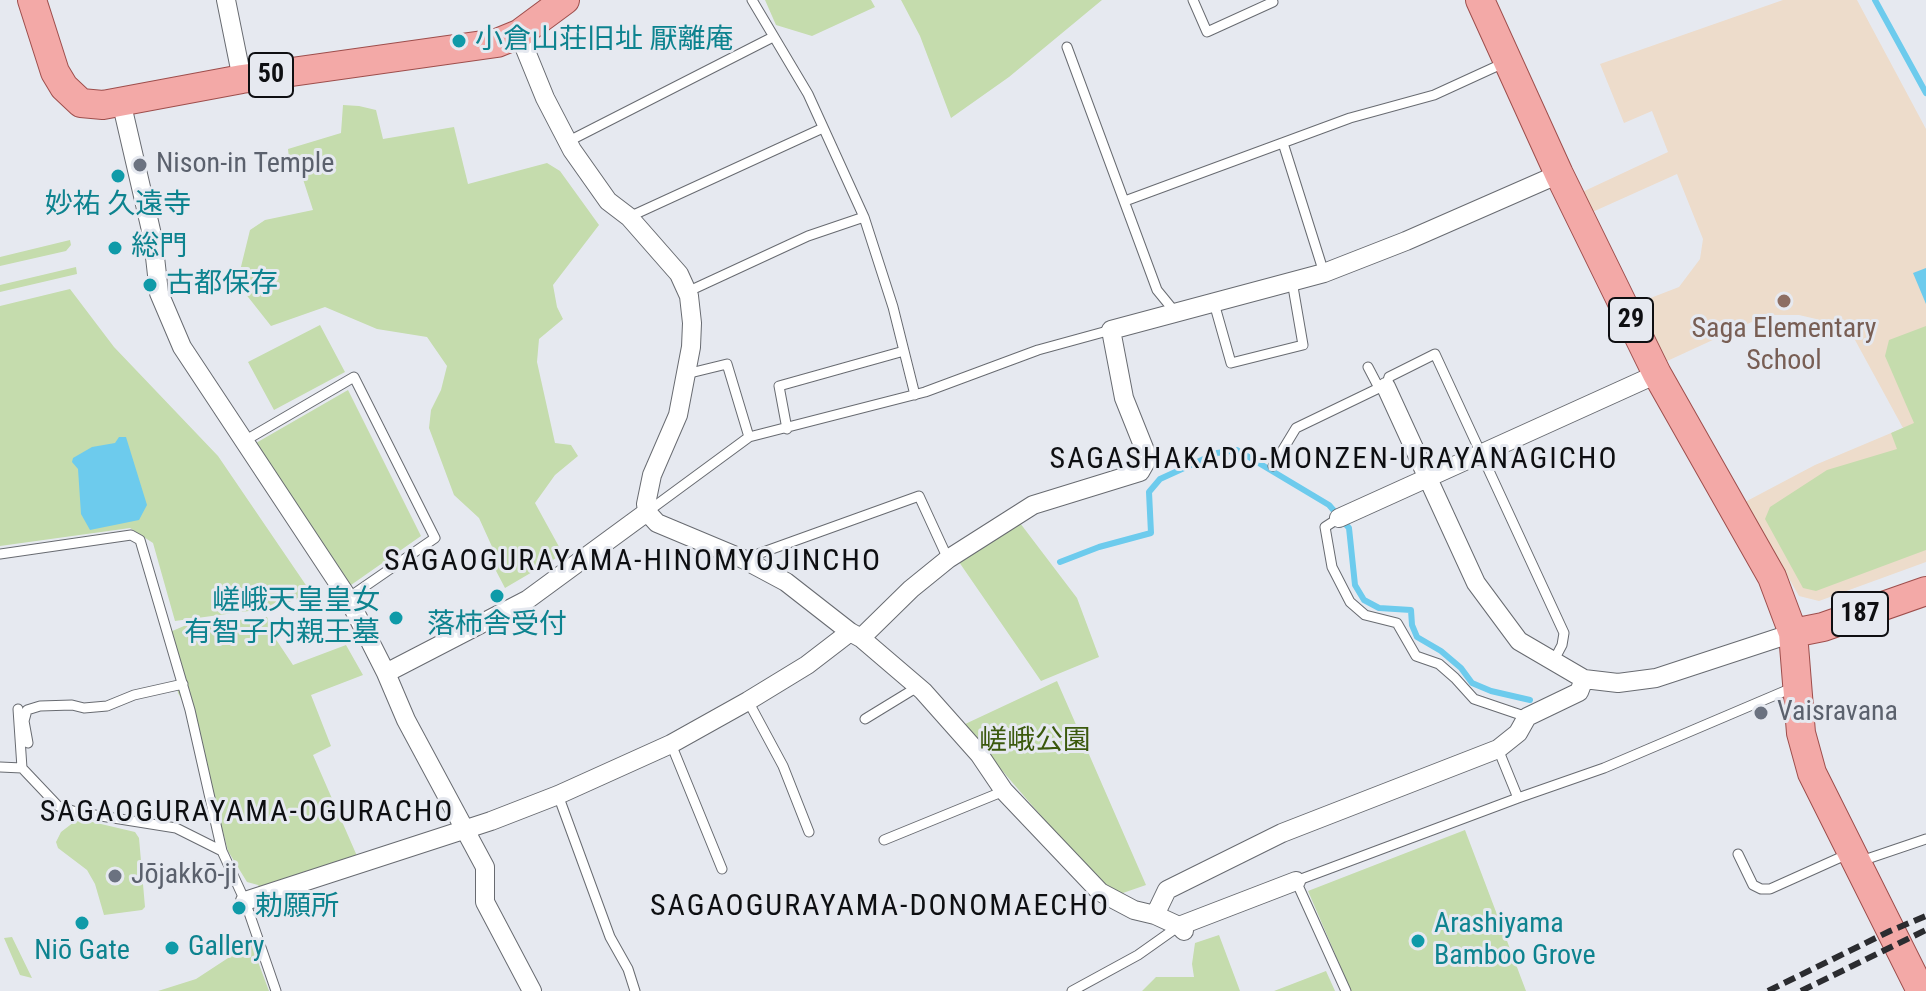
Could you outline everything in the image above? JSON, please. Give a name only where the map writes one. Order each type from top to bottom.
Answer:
[{"type":"main road","name":"50","points":[[32,0],[55,72],[68,93],[81,103],[92,105],[242,79],[497,43],[519,34],[565,0]]},
{"type":"main road","name":"29","points":[[1487,2],[1559,174],[1657,374],[1772,577],[1793,633],[1801,733],[1812,773],[1921,991]]},
{"type":"main road","name":"187","points":[[1793,633],[1823,627],[1926,591]]},
{"type":"street","points":[[226,0],[242,79]]},
{"type":"street","points":[[519,34],[567,142],[608,201],[629,217],[679,274],[687,292],[692,323],[686,374],[678,415],[652,475],[646,504],[647,512],[657,523],[743,559],[786,582],[919,686],[979,754],[1004,791],[1100,892],[1134,910],[1155,915],[1182,929],[1296,881]]},
{"type":"street","points":[[121,101],[153,239],[159,293],[182,347],[348,598],[406,720],[485,867],[485,902],[532,991]]},
{"type":"street","points":[[245,901],[491,821],[558,795],[671,744],[856,635],[948,559],[1033,505],[1140,472],[1148,458],[1124,398],[1111,330],[1324,273],[1559,174]]},
{"type":"street","points":[[1339,518],[1657,374]]},
{"type":"street","points":[[1383,387],[1429,477],[1476,583],[1519,641],[1553,662],[1584,679],[1618,683],[1656,678],[1793,633]]},
{"type":"street","points":[[386,673],[527,600],[647,512]]},
{"type":"street","points":[[1155,915],[1167,890],[1282,833],[1498,749],[1518,733],[1527,717],[1579,692],[1584,679]]},
{"type":"lane","points":[[752,0],[808,94],[864,217],[915,395]]},
{"type":"lane","points":[[1193,0],[1207,32],[1272,0]]},
{"type":"lane","points":[[567,142],[773,37]]},
{"type":"lane","points":[[1067,47],[1157,290],[1175,312]]},
{"type":"lane","points":[[1125,201],[1350,118],[1434,95],[1510,61]]},
{"type":"lane","points":[[629,217],[823,128]]},
{"type":"lane","points":[[1283,143],[1324,273]]},
{"type":"lane","points":[[687,292],[808,236],[864,217]]},
{"type":"lane","points":[[1214,303],[1231,363],[1303,345],[1292,281]]},
{"type":"lane","points":[[647,512],[749,437],[915,395],[1038,350],[1111,330]]},
{"type":"lane","points":[[787,429],[779,386],[904,351]]},
{"type":"lane","points":[[1273,466],[1296,428],[1383,387],[1389,377],[1435,354],[1564,633],[1553,662]]},
{"type":"lane","points":[[686,374],[727,364],[749,437]]},
{"type":"lane","points":[[1368,367],[1383,387]]},
{"type":"lane","points":[[246,440],[354,377],[435,538],[348,598]]},
{"type":"lane","points":[[743,559],[919,496],[948,559]]},
{"type":"lane","points":[[1339,518],[1325,527],[1332,567],[1350,602],[1365,615],[1397,623],[1416,656],[1439,664],[1474,699],[1527,717]]},
{"type":"lane","points":[[0,554],[131,535],[140,540],[183,684],[222,851],[245,901],[276,991]]},
{"type":"lane","points":[[28,743],[24,721],[27,710],[40,706],[107,706],[134,695],[183,684]]},
{"type":"lane","points":[[865,719],[919,686]]},
{"type":"lane","points":[[1346,991],[1296,881],[1604,768],[1797,686]]},
{"type":"lane","points":[[748,701],[783,766],[809,832]]},
{"type":"lane","points":[[18,709],[22,768],[58,806],[76,812],[176,828],[222,851]]},
{"type":"lane","points":[[671,744],[722,869]]},
{"type":"lane","points":[[1498,749],[1518,798]]},
{"type":"lane","points":[[0,767],[22,768]]},
{"type":"lane","points":[[884,840],[1004,791]]},
{"type":"lane","points":[[558,795],[610,937],[628,969],[635,991]]},
{"type":"lane","points":[[1738,854],[1753,885],[1770,889],[1853,858],[1926,839]]},
{"type":"lane","points":[[1072,991],[1182,929]]},
{"type":"shaded area","name":"Saga Elementary School","points":[[1783,0],[1857,0],[1926,129],[1926,562],[1819,601],[1799,596],[1745,502],[1815,465],[1903,428],[1855,340],[1829,322],[1799,315],[1767,315],[1665,362],[1635,304],[1679,287],[1700,259],[1703,239],[1677,174],[1588,214],[1578,194],[1668,152],[1652,111],[1624,123],[1600,64]]},
{"type":"green space","points":[[765,0],[871,0],[875,7],[812,36],[776,25]]},
{"type":"green space","points":[[901,0],[1102,0],[1009,77],[951,118],[920,36]]},
{"type":"green space","points":[[343,105],[376,110],[383,139],[454,127],[468,184],[547,163],[560,171],[599,225],[553,285],[563,319],[539,339],[537,362],[555,443],[571,445],[578,456],[555,475],[535,503],[563,554],[505,588],[494,567],[499,562],[479,518],[454,495],[429,428],[431,410],[441,390],[447,366],[427,337],[377,329],[325,307],[271,326],[237,283],[250,230],[265,220],[313,210],[301,173],[290,167],[288,149],[341,133]]},
{"type":"green space","points":[[70,240],[71,245],[66,251],[0,266],[0,257]]},
{"type":"green space","points":[[76,267],[77,274],[0,292],[0,285]]},
{"type":"green space","points":[[70,289],[114,347],[218,456],[312,594],[271,608],[175,621],[153,543],[130,528],[0,546],[0,306]]},
{"type":"green space","points":[[320,325],[345,372],[274,410],[248,362]]},
{"type":"green space","points":[[1926,326],[1926,550],[1816,591],[1803,588],[1765,519],[1770,507],[1827,470],[1897,449],[1891,433],[1914,423],[1885,356],[1889,340]]},
{"type":"green space","points":[[348,390],[421,536],[351,585],[256,443]]},
{"type":"green space","points":[[1020,523],[1077,598],[1099,657],[1041,681],[959,562]]},
{"type":"green space","points":[[267,617],[275,638],[293,665],[346,645],[363,675],[311,695],[331,746],[313,755],[357,856],[262,891],[258,885],[247,882],[228,851],[194,721],[178,693],[170,632],[184,626]]},
{"type":"green space","name":"嵯峨公園","points":[[1057,681],[1146,885],[1120,894],[1103,888],[963,725]]},
{"type":"green space","points":[[84,820],[135,832],[139,838],[145,907],[142,910],[104,915],[95,884],[87,870],[58,848],[56,842],[61,832],[74,822]]},
{"type":"green space","name":"Arashiyama Bamboo Grove","points":[[1465,830],[1526,991],[1351,991],[1308,891]]},
{"type":"green space","points":[[1219,935],[1240,991],[1142,991],[1156,977],[1194,977],[1195,943]]},
{"type":"green space","points":[[12,937],[32,978],[20,975],[4,938]]},
{"type":"green space","points":[[251,943],[269,991],[158,991],[196,979]]},
{"type":"green space","points":[[1326,971],[1335,991],[1274,991]]},
{"type":"water","points":[[1926,268],[1926,304],[1913,273]]},
{"type":"water","points":[[119,437],[126,437],[147,505],[139,520],[90,530],[81,514],[78,469],[72,462],[73,458],[92,447],[115,443]]},
{"type":"waterway","points":[[1875,0],[1926,93]]},
{"type":"waterway","points":[[1060,562],[1099,547],[1151,533],[1149,492],[1160,479],[1217,453],[1237,450],[1329,505],[1349,528],[1355,585],[1364,600],[1379,608],[1411,610],[1417,637],[1441,651],[1461,668],[1472,683],[1530,700]]},
{"type":"railway","points":[[1768,991],[1926,916]]},
{"type":"railway","points":[[1801,991],[1926,930]]},
{"type":"place","name":"小倉山荘旧址 厭離庵","points":[[459,41]]},
{"type":"place","name":"Nison-in Temple","points":[[140,165]]},
{"type":"place","name":"妙祐 久遠寺","points":[[118,176]]},
{"type":"place","name":"総門","points":[[115,248]]},
{"type":"place","name":"古都保存","points":[[150,285]]},
{"type":"place","name":"Saga Elementary School","points":[[1784,301]]},
{"type":"place","name":"落柿舎受付","points":[[497,596]]},
{"type":"place","name":"嵯峨天皇皇女 有智子内親王墓","points":[[396,618]]},
{"type":"place","name":"Vaisravana","points":[[1761,713]]},
{"type":"place","name":"Jōjakkō-ji","points":[[115,876]]},
{"type":"place","name":"勅願所","points":[[239,908]]},
{"type":"place","name":"Niō Gate","points":[[82,923]]},
{"type":"place","name":"Arashiyama Bamboo Grove","points":[[1418,941]]},
{"type":"place","name":"Gallery","points":[[172,948]]},
{"type":"district","name":"SAGASHAKADO-MONZEN-URAYANAGICHO","points":[[1334,460]]},
{"type":"district","name":"SAGAOGURAYAMA-HINOMYOJINCHO","points":[[633,562]]},
{"type":"district","name":"SAGAOGURAYAMA-OGURACHO","points":[[247,813]]},
{"type":"district","name":"SAGAOGURAYAMA-DONOMAECHO","points":[[880,907]]}]
